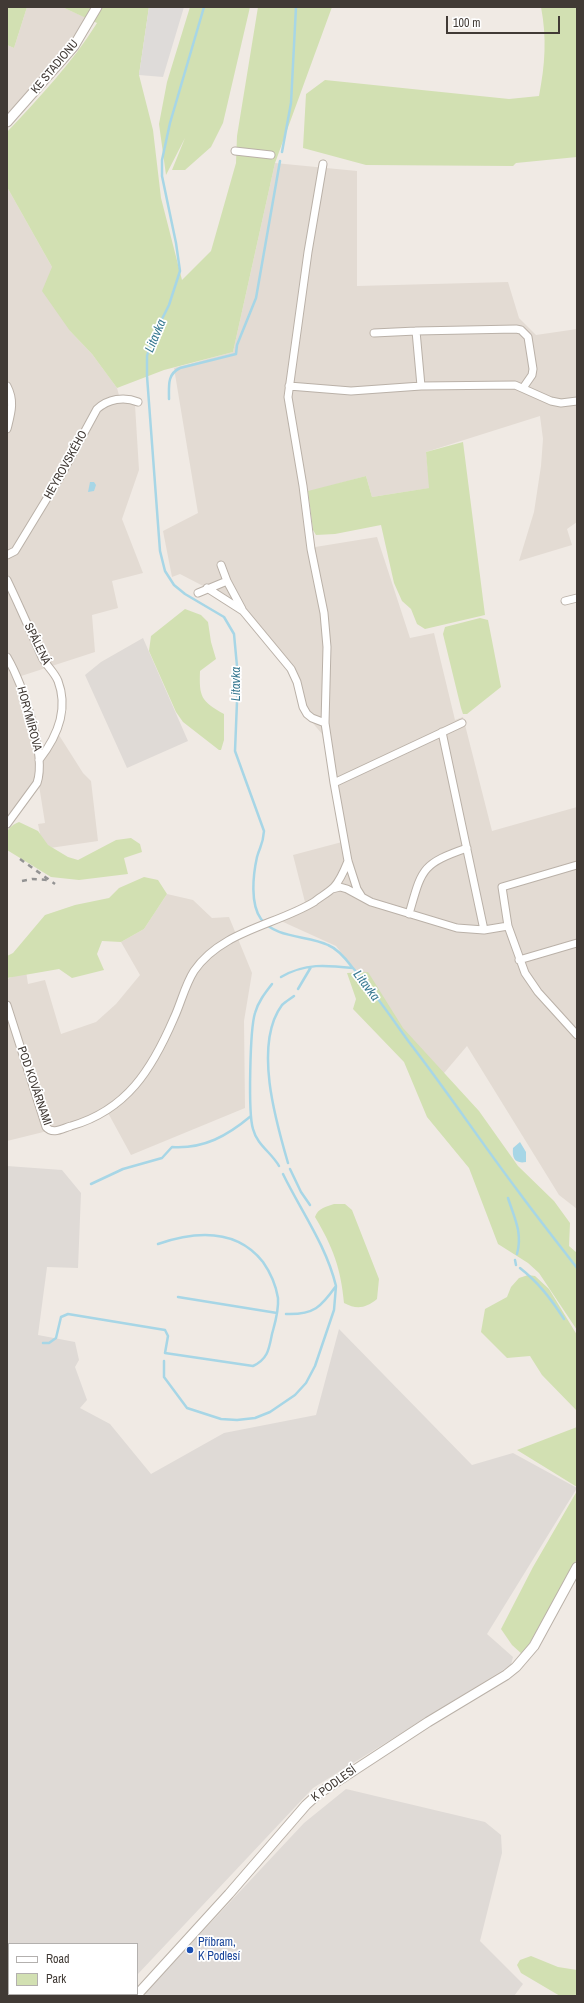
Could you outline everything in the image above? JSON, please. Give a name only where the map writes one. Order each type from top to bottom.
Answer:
[{"type":"street","name":"KE STADIONU","points":[[7,122],[74,46],[97,7]]},
{"type":"street","points":[[236,151],[271,155]]},
{"type":"street","points":[[323,164],[308,252],[289,386],[290,408],[303,486],[311,548],[324,613],[327,647],[325,723],[348,861],[357,889],[362,897]]},
{"type":"street","points":[[374,333],[521,330],[528,337],[533,369],[532,375],[523,388]]},
{"type":"street","points":[[416,331],[421,386]]},
{"type":"street","points":[[289,386],[351,391],[421,386],[515,385],[540,398],[551,401],[561,403],[577,401]]},
{"type":"street","points":[[7,386],[12,400],[12,410],[7,429]]},
{"type":"street","name":"HEYROVSKÉHO","points":[[7,555],[15,551],[60,477],[97,409],[102,404],[114,399],[138,402]]},
{"type":"street","points":[[221,565],[227,581],[243,611],[295,676],[303,707],[307,714],[312,718],[325,723]]},
{"type":"street","name":"SPÁLENÁ","points":[[7,580],[44,661],[58,681],[62,709],[58,729],[50,746],[39,760]]},
{"type":"street","points":[[198,593],[227,581]]},
{"type":"street","points":[[207,588],[243,611]]},
{"type":"street","points":[[565,601],[577,598]]},
{"type":"street","name":"HORYMÍROVA","points":[[7,657],[22,689],[39,760],[37,783],[7,824]]},
{"type":"street","points":[[334,783],[462,723]]},
{"type":"street","points":[[442,732],[484,930]]},
{"type":"street","points":[[409,914],[421,876],[427,868],[436,860],[466,848]]},
{"type":"street","points":[[332,889],[342,876],[348,861]]},
{"type":"street","points":[[577,865],[502,887],[508,926],[519,960],[525,973],[538,992],[577,1035]]},
{"type":"street","points":[[332,889],[340,887],[347,889],[362,897],[409,914],[457,928],[484,930],[508,926]]},
{"type":"street","name":"POD KOVÁRNAMI","points":[[7,1005],[44,1124],[48,1130],[54,1131],[87,1121],[107,1111],[131,1091],[140,1080],[163,1042],[194,972],[202,961],[227,942],[310,904],[332,889]]},
{"type":"street","points":[[519,960],[577,943]]},
{"type":"street","name":"K PODLESÍ","points":[[138,1994],[229,1894],[306,1805],[341,1778],[428,1722],[506,1675],[524,1659],[534,1646],[577,1567]]},
{"type":"shaded area","points":[[27,7],[62,7],[87,18],[65,49],[7,114],[7,45],[14,48]]},
{"type":"shaded area","points":[[149,7],[184,7],[163,77],[139,75]]},
{"type":"shaded area","points":[[275,163],[357,171],[357,286],[508,282],[519,318],[536,335],[577,329],[577,522],[567,529],[572,545],[519,561],[534,512],[541,466],[543,439],[540,416],[426,452],[430,488],[372,497],[366,476],[308,492],[309,548],[377,537],[410,638],[434,633],[455,720],[463,717],[492,831],[577,807],[577,1209],[559,1195],[467,1046],[439,1079],[336,946],[281,921],[307,910],[293,855],[342,842],[322,734],[301,709],[298,683],[243,611],[207,588],[180,574],[172,577],[163,531],[198,513],[174,368],[233,352]]},
{"type":"shaded area","points":[[7,187],[52,267],[70,331],[92,354],[117,388],[120,399],[135,405],[139,470],[122,519],[143,573],[112,581],[118,608],[92,615],[95,652],[15,678],[30,724],[37,762],[57,732],[83,773],[91,781],[98,841],[43,849],[38,824],[45,823],[38,779],[7,823]]},
{"type":"shaded area","points":[[143,638],[188,741],[127,768],[85,675],[101,662]]},
{"type":"shaded area","points":[[167,894],[193,900],[212,918],[229,917],[252,973],[244,1021],[245,1108],[131,1155],[107,1111],[88,1121],[7,1141],[7,979],[26,971],[28,984],[45,980],[61,1034],[96,1022],[116,1004],[140,975],[121,942],[144,929]]},
{"type":"shaded area","points":[[7,1166],[62,1170],[81,1193],[78,1268],[47,1267],[38,1335],[75,1342],[79,1360],[75,1367],[87,1400],[80,1408],[110,1424],[151,1474],[224,1433],[316,1415],[339,1329],[472,1465],[513,1453],[577,1488],[487,1634],[513,1657],[511,1665],[313,1788],[138,1974],[138,1943],[8,1943],[8,1995],[118,1996],[7,1996]]},
{"type":"shaded area","points":[[346,1789],[485,1822],[501,1835],[502,1853],[480,1941],[523,1984],[514,1996],[142,1996],[304,1823]]},
{"type":"green space","points":[[7,7],[27,7],[14,48],[7,45]]},
{"type":"green space","points":[[62,7],[149,7],[139,75],[153,130],[161,198],[182,280],[211,251],[236,163],[237,136],[258,7],[332,7],[275,163],[233,352],[164,370],[117,388],[92,354],[70,331],[42,291],[52,267],[7,187],[7,132],[66,66],[97,23]]},
{"type":"green space","points":[[190,7],[250,7],[223,123],[211,147],[185,170],[172,170],[185,138],[166,175],[159,124],[167,82]]},
{"type":"green space","points":[[541,7],[577,7],[577,157],[516,163],[513,166],[366,165],[303,148],[306,94],[325,80],[509,99],[539,96],[543,73],[545,41]]},
{"type":"green space","points":[[463,442],[485,615],[425,629],[417,624],[411,609],[402,601],[394,583],[381,525],[335,534],[316,535],[313,530],[308,491],[366,476],[372,497],[429,488],[426,452]]},
{"type":"green space","points":[[185,609],[201,615],[208,622],[211,642],[216,659],[200,671],[200,687],[201,693],[206,702],[224,714],[224,740],[221,750],[183,722],[176,712],[149,651],[151,636]]},
{"type":"green space","points":[[480,618],[488,620],[501,687],[467,714],[463,714],[443,634],[445,627]]},
{"type":"green space","points":[[19,822],[38,831],[48,845],[68,857],[78,860],[116,840],[131,838],[140,844],[142,852],[124,858],[128,874],[79,880],[51,877],[7,850],[8,830],[10,827]]},
{"type":"green space","points":[[144,877],[158,880],[167,894],[144,929],[121,942],[102,941],[97,954],[104,970],[72,978],[59,969],[7,978],[7,956],[13,953],[45,915],[75,905],[109,898],[119,888]]},
{"type":"green space","points":[[368,972],[403,1028],[479,1111],[518,1166],[554,1201],[570,1223],[569,1246],[577,1253],[577,1330],[539,1273],[528,1263],[498,1244],[469,1168],[427,1117],[404,1062],[353,1009],[356,999],[347,973]]},
{"type":"green space","points":[[334,1204],[345,1204],[352,1210],[379,1279],[377,1299],[365,1306],[353,1307],[344,1303],[341,1279],[335,1258],[327,1238],[315,1217],[320,1210]]},
{"type":"green space","points":[[528,1275],[535,1276],[549,1289],[577,1335],[577,1411],[542,1375],[530,1356],[507,1358],[481,1332],[485,1309],[507,1297],[511,1287],[519,1278]]},
{"type":"green space","points":[[577,1427],[577,1487],[517,1450]]},
{"type":"green space","points":[[577,1491],[577,1559],[523,1655],[512,1645],[501,1629],[533,1567]]},
{"type":"green space","points":[[531,1956],[558,1967],[577,1970],[577,1996],[560,1996],[521,1973],[517,1965],[520,1960]]},
{"type":"water","points":[[90,482],[94,482],[96,485],[94,491],[88,492]]},
{"type":"water","points":[[520,1142],[526,1152],[526,1162],[519,1162],[515,1160],[513,1155],[513,1148]]},
{"type":"waterway","name":"Litavka","points":[[204,7],[170,123],[162,160],[162,176],[176,243],[180,271],[169,305],[152,339],[147,356],[147,376],[160,551],[165,571],[174,585],[185,594],[224,617],[234,634],[238,677],[235,751],[264,831],[254,872],[253,889],[255,906],[261,919],[275,930],[328,945],[335,949],[344,958],[375,994],[504,1173],[577,1268]]},
{"type":"waterway","points":[[282,152],[291,103],[296,7]]},
{"type":"waterway","points":[[169,399],[171,377],[180,368],[236,354],[237,345],[256,298],[280,161]]},
{"type":"waterway","points":[[281,977],[290,972],[307,967],[334,966],[353,968]]},
{"type":"waterway","points":[[298,989],[311,967]]},
{"type":"waterway","points":[[272,984],[258,1005],[253,1022],[250,1106],[251,1120],[255,1135],[279,1166]]},
{"type":"waterway","points":[[288,1163],[273,1105],[268,1061],[269,1040],[273,1021],[282,1005],[294,996]]},
{"type":"waterway","points":[[91,1184],[123,1169],[162,1158],[172,1147],[194,1146],[214,1140],[233,1130],[251,1116]]},
{"type":"waterway","points":[[290,1169],[301,1192],[310,1205]]},
{"type":"waterway","points":[[283,1174],[320,1242],[332,1271],[336,1286],[326,1299],[316,1308],[304,1313],[286,1314]]},
{"type":"waterway","points":[[508,1198],[518,1232],[519,1246],[517,1254]]},
{"type":"waterway","points":[[43,1343],[49,1343],[56,1338],[61,1317],[68,1314],[165,1330],[168,1336],[165,1353],[253,1366],[262,1360],[269,1349],[278,1308],[277,1293],[268,1270],[263,1262],[241,1243],[215,1235],[187,1237],[158,1244]]},
{"type":"waterway","points":[[515,1260],[516,1265]]},
{"type":"waterway","points":[[520,1268],[533,1279],[564,1319]]},
{"type":"waterway","points":[[164,1361],[164,1377],[187,1408],[221,1419],[237,1420],[255,1418],[270,1412],[295,1395],[306,1383],[315,1366],[334,1310],[336,1286]]},
{"type":"waterway","points":[[178,1297],[277,1313]]},
{"type":"railway","points":[[20,859],[55,884]]},
{"type":"railway","points":[[22,881],[32,879],[48,880]]},
{"type":"place","name":"Příbram, K Podlesí","points":[[190,1950]]}]
